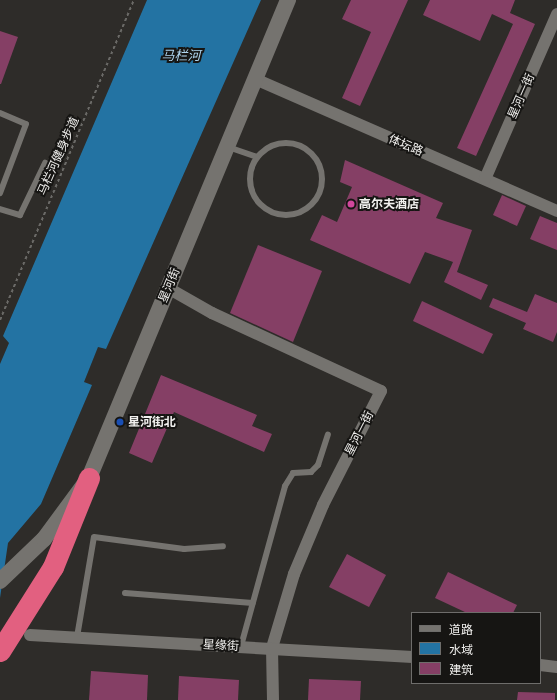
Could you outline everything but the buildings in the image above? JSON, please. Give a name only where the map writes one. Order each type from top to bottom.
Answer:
[{"type":"highway","points":[[0,651],[53,567],[89,478]]},
{"type":"main road","name":"星河街","points":[[0,581],[28,557],[89,478],[288,0]]},
{"type":"street","name":"星河一街","points":[[485,179],[557,14]]},
{"type":"street","name":"体坛路","points":[[255,79],[557,211]]},
{"type":"street","name":"星河一街","points":[[168,288],[212,313],[381,392],[323,505],[294,574],[272,648],[273,700]]},
{"type":"street","name":"星缘街","points":[[30,635],[411,657]]},
{"type":"street","points":[[541,665],[557,666]]},
{"type":"lane","points":[[0,113],[26,124],[0,193]]},
{"type":"lane","points":[[289,143],[306,149],[318,162],[322,174],[317,197],[310,206],[294,214],[276,214],[265,209],[256,201],[250,185],[251,167],[257,157],[277,144],[289,143]]},
{"type":"lane","points":[[227,147],[257,157]]},
{"type":"lane","points":[[0,209],[20,215],[45,163]]},
{"type":"lane","points":[[240,646],[285,486],[293,473],[311,472],[318,465],[328,435]]},
{"type":"lane","points":[[77,637],[94,537],[184,548],[222,546]]},
{"type":"lane","points":[[125,592],[253,603]]},
{"type":"path","name":"马栏河健身步道","points":[[0,320],[134,0]]},
{"type":"water","name":"马栏河","points":[[147,0],[261,0],[106,349],[98,347],[84,382],[92,385],[41,504],[8,543],[0,598],[0,364],[9,343],[3,336]]},
{"type":"place","name":"高尔夫酒店","points":[[351,204]]},
{"type":"place","name":"星河街北","points":[[120,422]]}]
